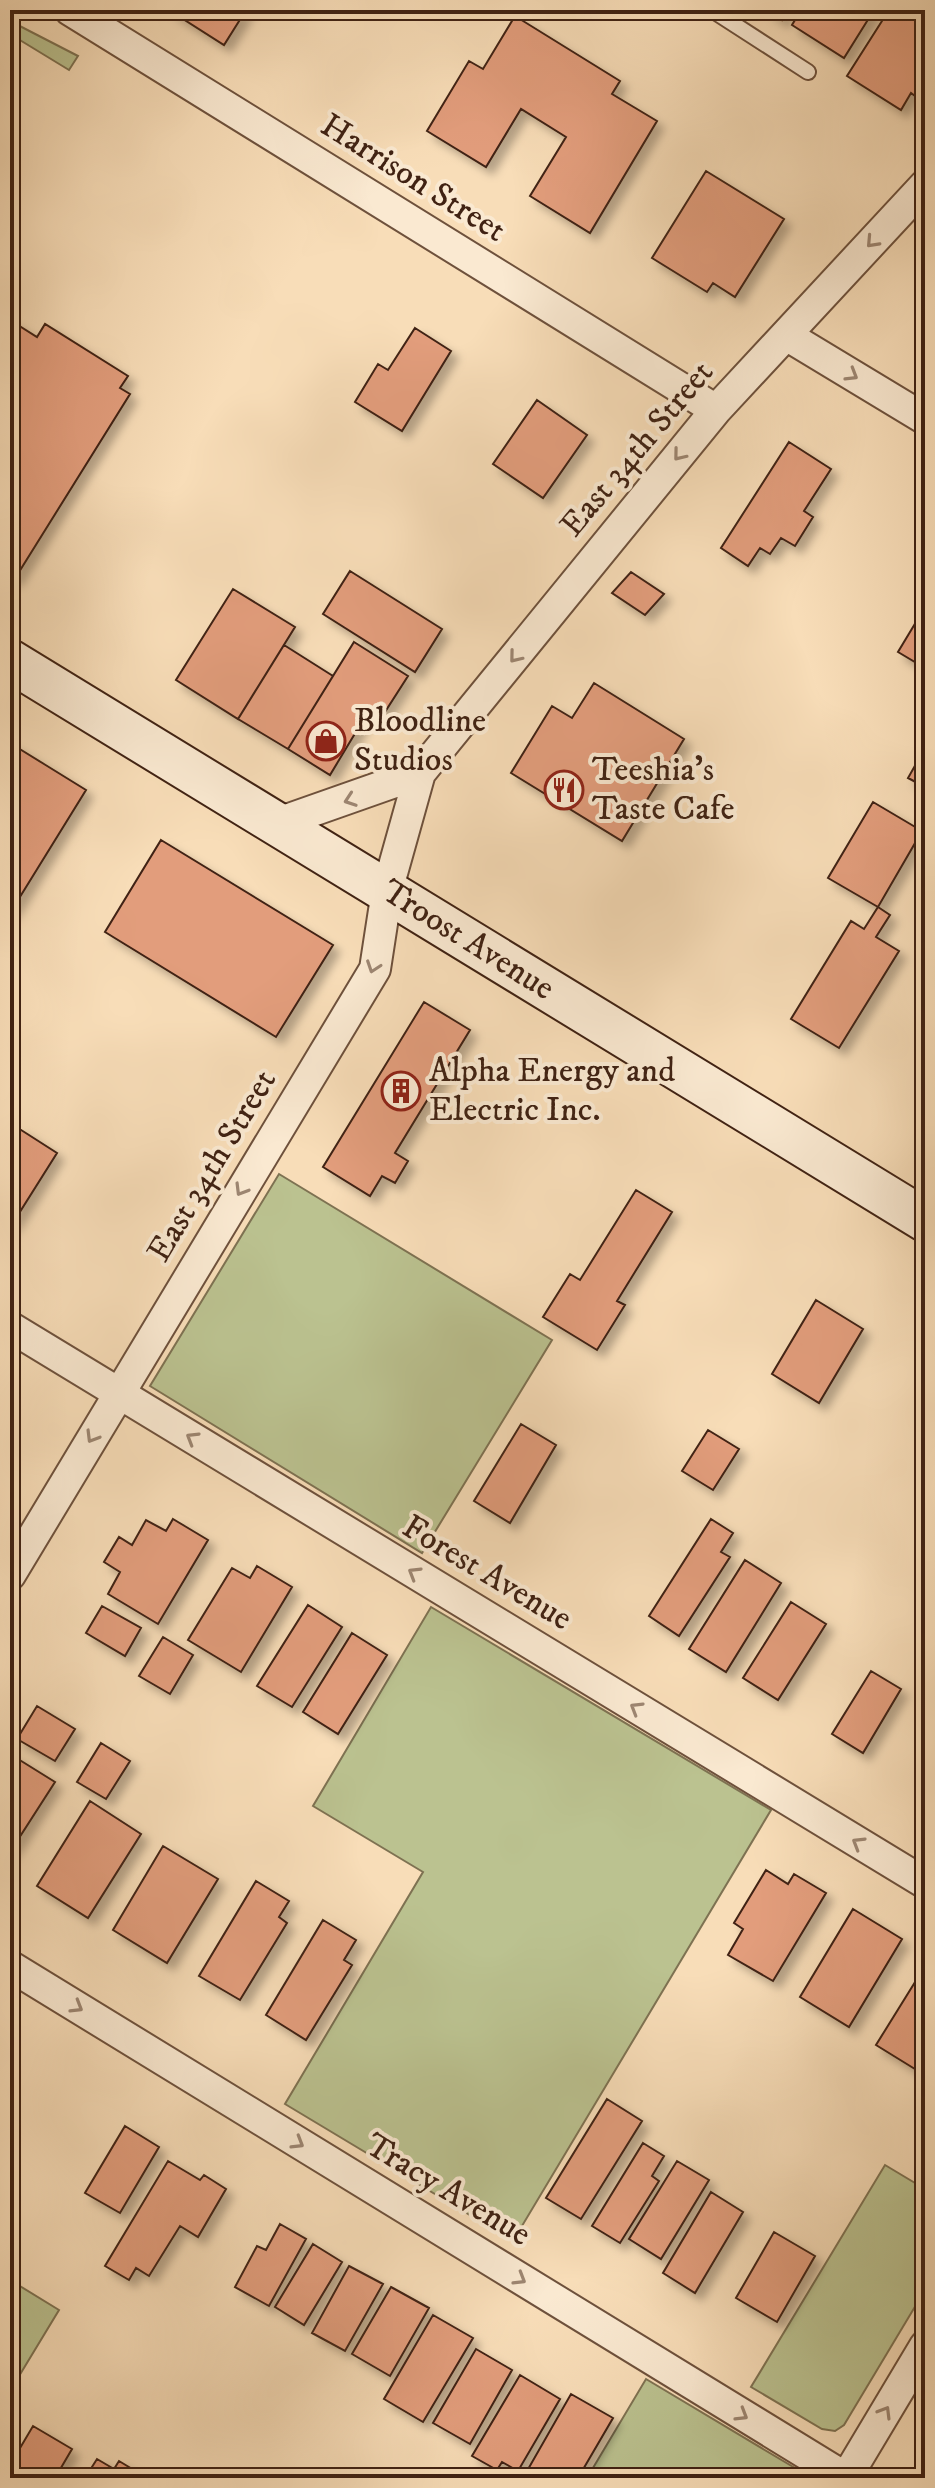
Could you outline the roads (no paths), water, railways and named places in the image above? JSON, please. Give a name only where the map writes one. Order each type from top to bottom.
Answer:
[{"type":"main road","name":"Troost Avenue","points":[[10,661],[925,1220]]},
{"type":"street","name":"Harrison Street","points":[[70,10],[716,410]]},
{"type":"street","name":"East 34th Street","points":[[10,1575],[375,969],[387,891],[420,773],[716,410],[925,185]]},
{"type":"street","points":[[786,335],[925,419]]},
{"type":"street","points":[[278,823],[420,773]]},
{"type":"street","name":"Forest Avenue","points":[[10,1327],[925,1883]]},
{"type":"street","name":"Tracy Avenue","points":[[10,1966],[846,2478]]},
{"type":"street","points":[[846,2478],[925,2346]]},
{"type":"lane","points":[[712,10],[808,72]]},
{"type":"place","name":"Bloodline Studios","points":[[326,741]]},
{"type":"place","name":"Teeshia's Taste Cafe","points":[[564,790]]},
{"type":"place","name":"Alpha Energy and Electric Inc.","points":[[401,1091]]}]
